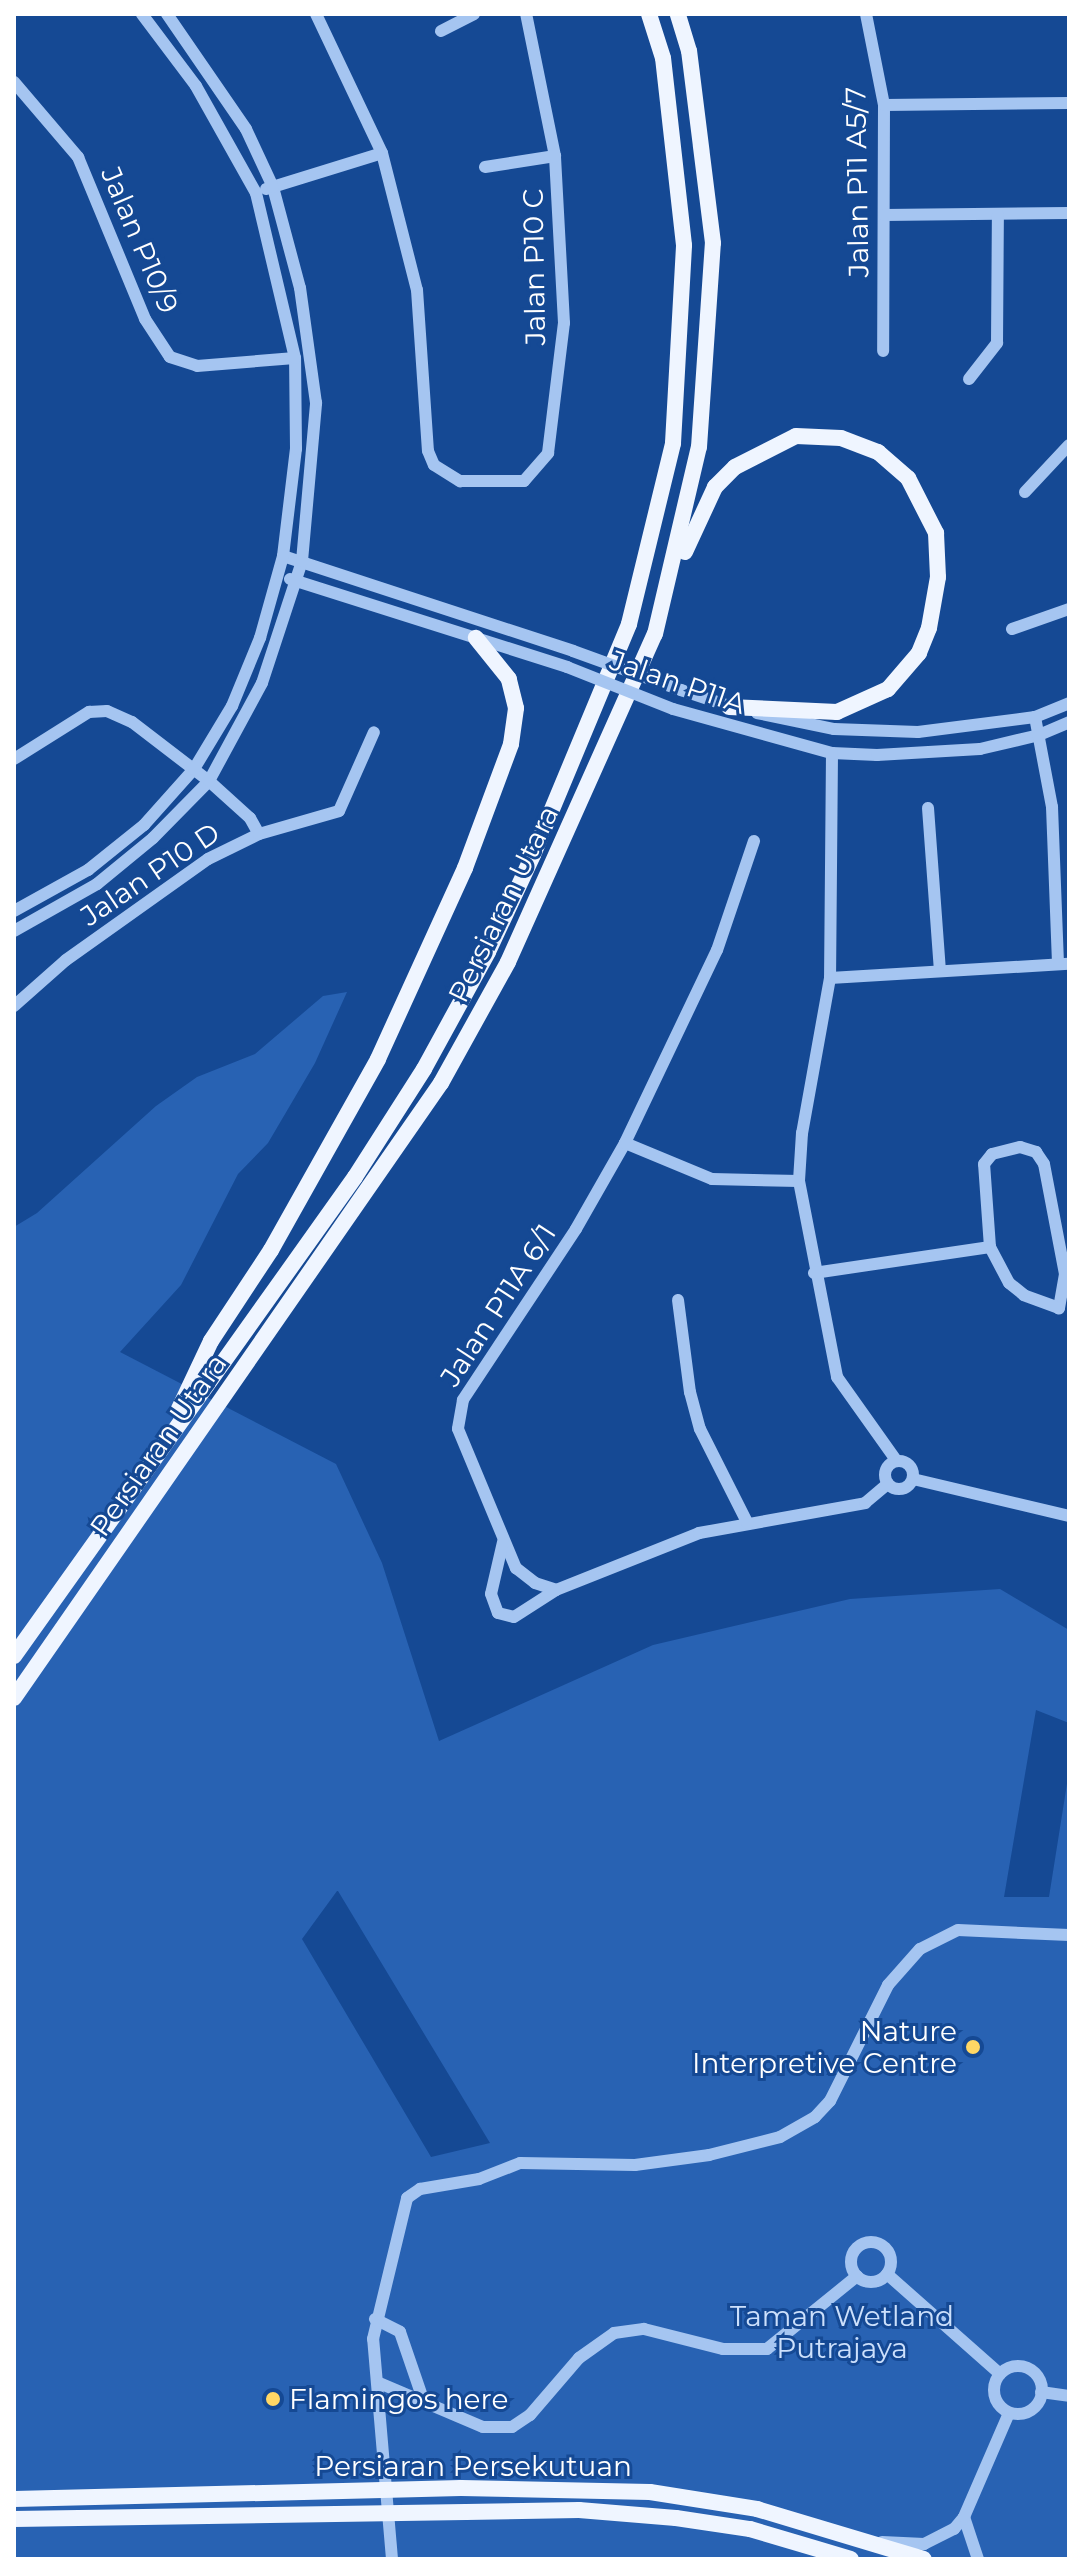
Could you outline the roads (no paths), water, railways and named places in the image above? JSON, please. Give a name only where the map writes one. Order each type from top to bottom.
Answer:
[{"type":"main road","name":"Persiaran Utara","points":[[14,1656],[355,1177],[424,1069],[488,952],[533,855],[629,624],[673,443],[684,245],[663,58],[649,14]]},
{"type":"main road","name":"Persiaran Utara","points":[[14,1698],[441,1083],[508,962],[655,634],[669,589],[699,447],[713,243],[689,51],[678,14]]},
{"type":"main road","points":[[688,14],[689,51]]},
{"type":"main road","points":[[669,589],[715,487],[735,467],[778,442],[822,435],[859,443],[892,463],[920,495],[936,533],[938,577],[929,628],[906,670],[867,703],[837,712],[729,707]]},
{"type":"main road","points":[[160,1449],[211,1341],[279,1237],[378,1059],[465,868],[511,744],[516,708],[504,669],[476,638]]},
{"type":"main road","name":"Persiaran Persekutuan","points":[[14,2499],[461,2488],[650,2492],[757,2509],[879,2542],[924,2559]]},
{"type":"main road","name":"Persiaran Persekutuan","points":[[14,2519],[579,2510],[676,2518],[750,2529],[851,2559]]},
{"type":"street","points":[[14,911],[88,870],[144,825],[194,769],[232,706],[280,575],[283,556],[296,449],[295,358],[256,193],[196,86],[142,14]]},
{"type":"street","points":[[14,931],[97,884],[153,838],[209,781],[262,683],[302,561],[316,403],[300,288],[273,187],[246,129],[167,14]]},
{"type":"street","name":"Jalan P10 C","points":[[316,14],[382,153],[417,290],[428,451],[444,475],[460,481],[524,481],[548,453],[564,323],[555,156],[526,14]]},
{"type":"street","points":[[441,31],[474,14]]},
{"type":"street","name":"Jalan P11 A5/7","points":[[866,14],[884,105],[883,351]]},
{"type":"street","name":"Jalan P10/9","points":[[14,82],[78,157],[145,319],[170,357],[197,366],[295,358]]},
{"type":"street","points":[[884,105],[1069,103]]},
{"type":"street","points":[[256,193],[382,153]]},
{"type":"street","points":[[485,167],[555,156]]},
{"type":"street","points":[[884,215],[1069,213]]},
{"type":"street","points":[[969,379],[997,343],[998,215]]},
{"type":"street","points":[[1025,492],[1069,445]]},
{"type":"street","name":"Jalan P11A","points":[[283,556],[573,651],[729,707],[876,733],[977,727],[1035,717],[1069,703]]},
{"type":"street","name":"Jalan P11A","points":[[280,575],[567,667],[673,709],[832,753],[920,754],[1039,735],[1069,722]]},
{"type":"street","points":[[1012,629],[1069,609]]},
{"type":"street","points":[[14,759],[89,712],[107,711],[132,722],[209,781],[250,818],[259,834]]},
{"type":"street","points":[[830,978],[1063,964],[1052,807],[1035,717]]},
{"type":"street","name":"Jalan P10 D","points":[[14,1006],[66,960],[208,859],[259,834],[339,811],[374,732]]},
{"type":"street","points":[[503,1542],[491,1594],[498,1613],[514,1617],[556,1590],[699,1533],[865,1503],[888,1484],[907,1487],[913,1479],[913,1469],[896,1460],[837,1377],[814,1273],[799,1181],[802,1133],[830,978],[832,753]]},
{"type":"street","points":[[928,808],[940,971]]},
{"type":"street","name":"Jalan P11A 6/1","points":[[556,1590],[524,1577],[503,1542],[458,1429],[458,1414],[576,1229],[625,1143],[717,950],[754,841]]},
{"type":"street","points":[[625,1143],[712,1179],[799,1181]]},
{"type":"street","points":[[1020,1147],[1036,1152],[1044,1164],[1065,1274],[1064,1310],[1024,1295],[1009,1283],[990,1247],[984,1164],[992,1154],[1020,1147]]},
{"type":"street","points":[[814,1273],[990,1247]]},
{"type":"street","points":[[678,1300],[690,1392],[700,1429],[748,1524]]},
{"type":"street","points":[[888,1484],[884,1475],[896,1460]]},
{"type":"street","points":[[913,1479],[1069,1516]]},
{"type":"street","points":[[392,2559],[377,2382],[375,2319],[401,2211],[420,2189],[479,2179],[520,2163],[635,2165],[709,2155],[780,2137],[815,2117],[830,2101],[888,1985],[920,1949],[958,1930],[1069,1935]]},
{"type":"street","points":[[887,2274],[872,2282],[857,2276],[851,2259],[855,2250],[871,2241],[887,2249],[887,2274],[1000,2374]]},
{"type":"street","points":[[377,2382],[483,2427],[512,2427],[530,2415],[579,2358],[614,2333],[644,2329],[723,2349],[767,2349],[857,2276]]},
{"type":"street","points":[[375,2319],[400,2332],[424,2402]]},
{"type":"street","points":[[1017,2366],[1027,2368],[1035,2374],[1041,2392],[1030,2411],[1009,2413],[994,2396],[1000,2374],[1017,2366]]},
{"type":"street","points":[[1041,2392],[1069,2396]]},
{"type":"street","points":[[879,2542],[924,2544],[947,2534],[964,2517],[1009,2413]]},
{"type":"street","points":[[964,2517],[978,2559]]},
{"type":"place","name":"Nature Interpretive Centre","points":[[973,2047]]},
{"type":"place","name":"Flamingos here","points":[[273,2399]]},
{"type":"park label","name":"Taman Wetland Putrajaya","points":[[842,2332]]}]
